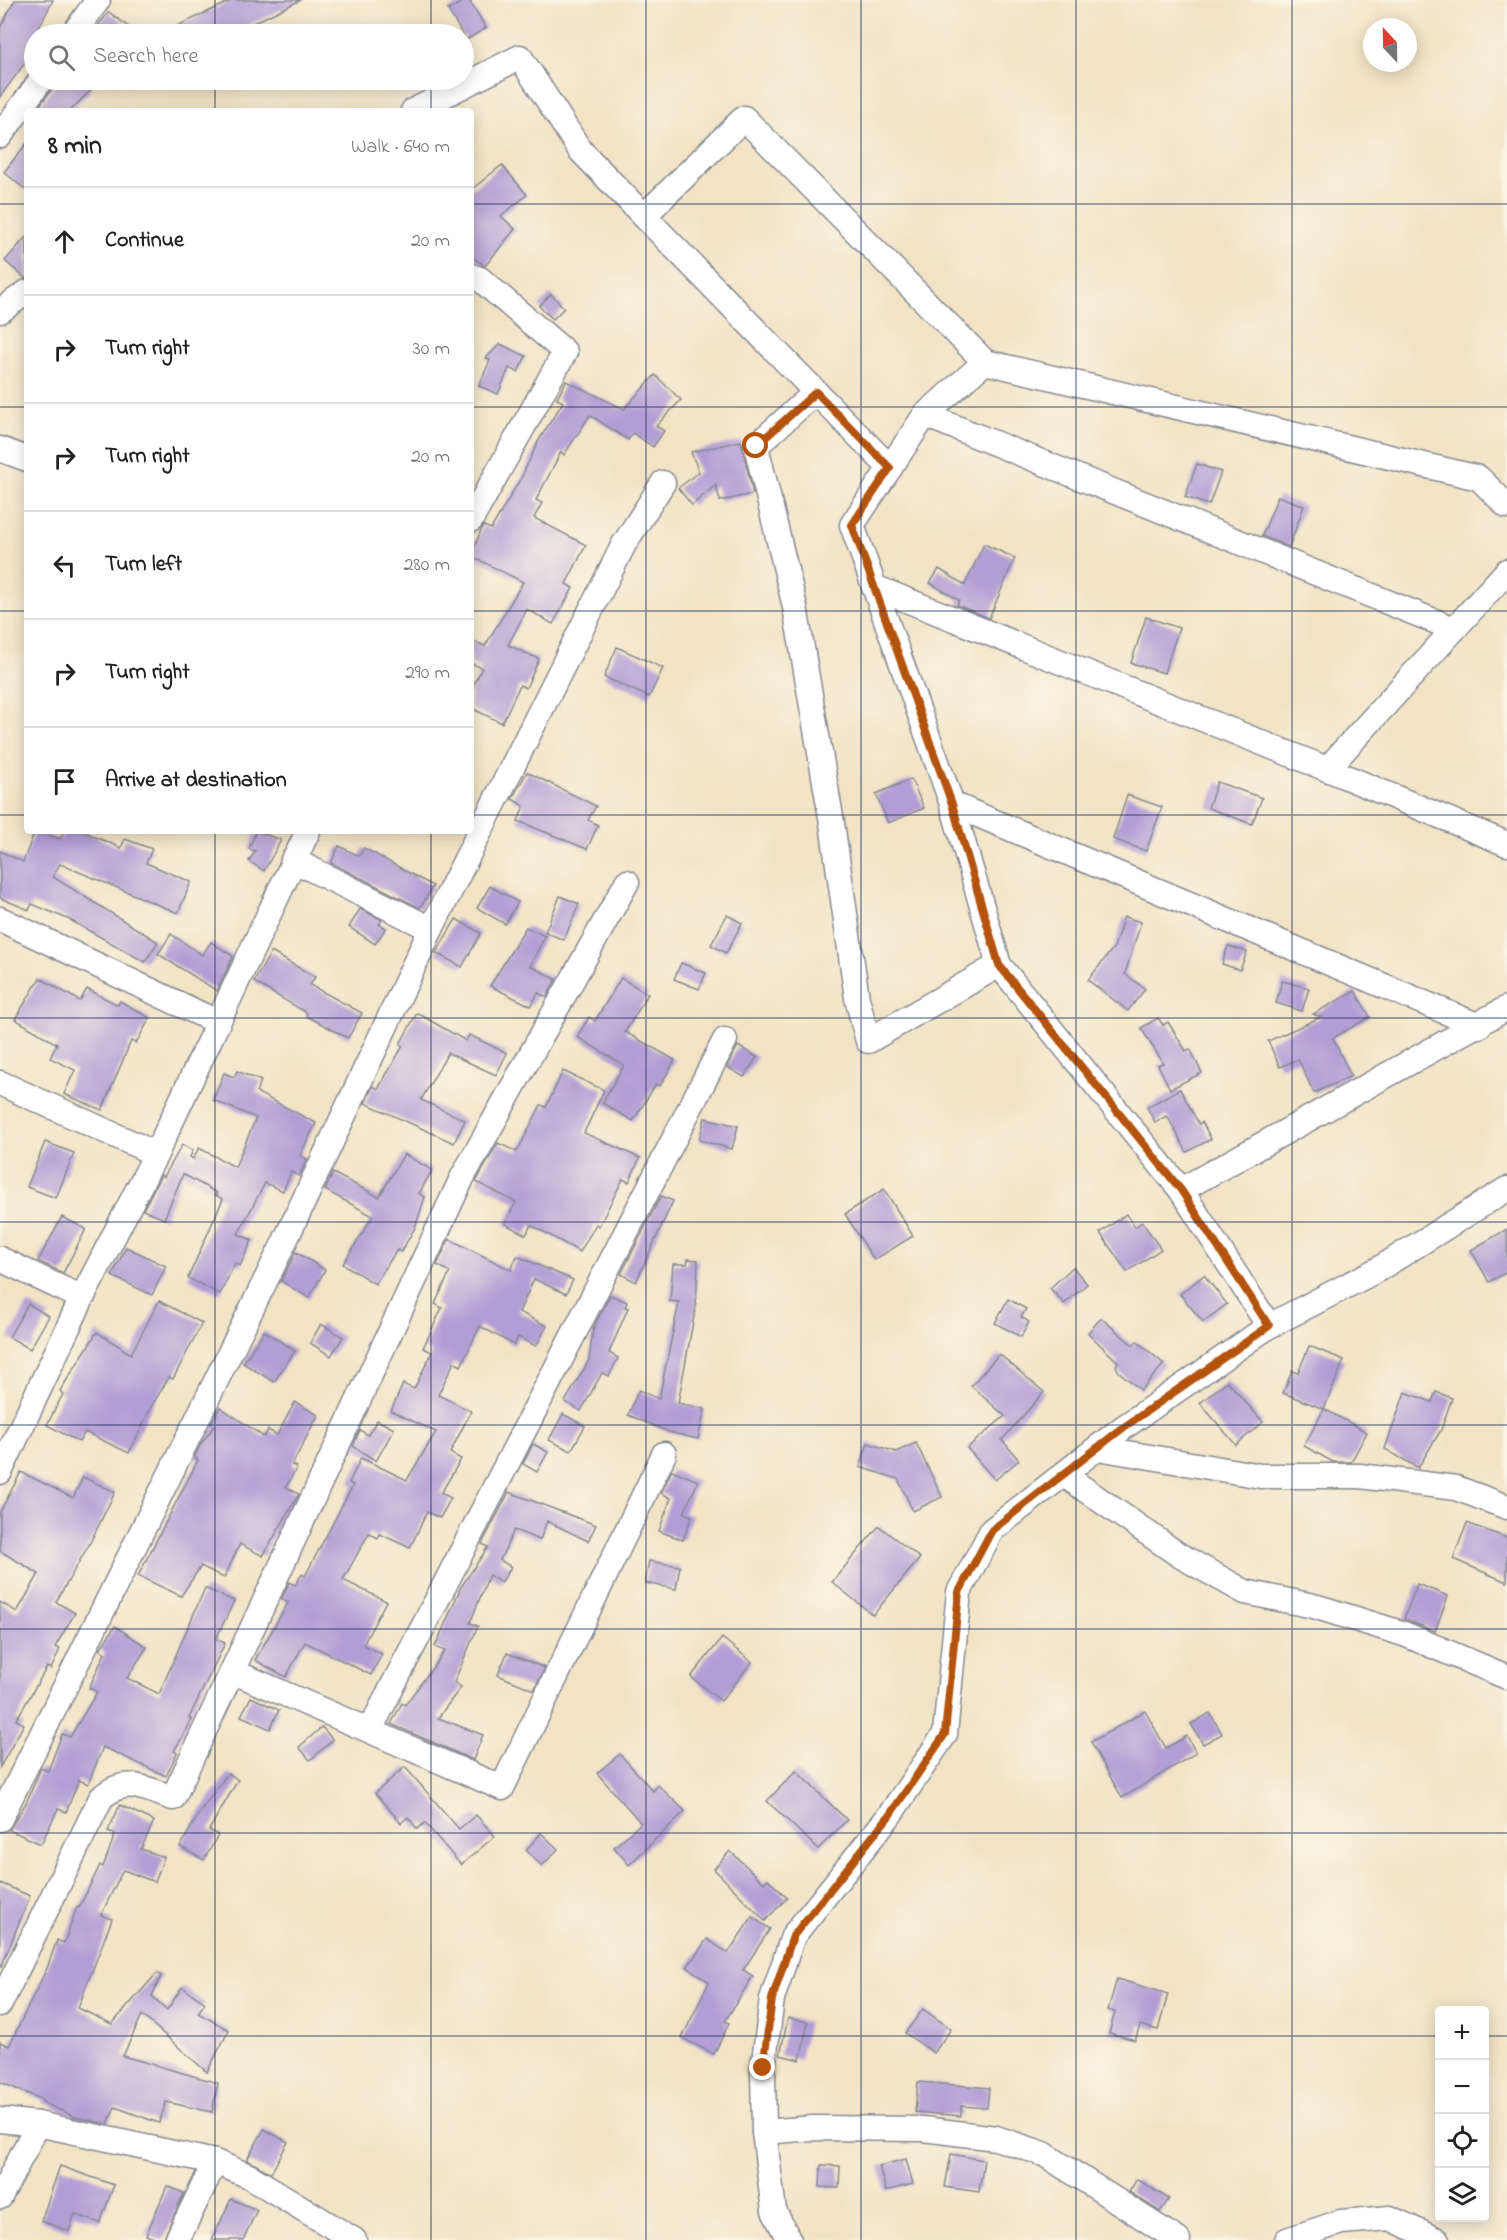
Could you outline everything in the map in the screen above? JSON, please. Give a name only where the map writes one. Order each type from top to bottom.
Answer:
[{"type":"street","points":[[80,24],[98,0]]},
{"type":"street","points":[[474,80],[520,57],[580,150],[890,468]]},
{"type":"street","points":[[0,136],[34,90]]},
{"type":"street","points":[[419,108],[455,90]]},
{"type":"street","points":[[644,216],[744,118],[985,362],[1479,478],[1507,506]]},
{"type":"street","points":[[474,277],[480,279],[565,352],[474,515]]},
{"type":"street","points":[[0,311],[24,294]]},
{"type":"street","points":[[985,362],[925,415],[852,525],[952,804],[999,965],[1181,1190],[1269,1326]]},
{"type":"street","points":[[816,392],[756,446],[795,607],[832,823],[857,998],[868,1041],[999,965]]},
{"type":"street","points":[[925,415],[1454,629]]},
{"type":"street","points":[[0,449],[24,458]]},
{"type":"street","points":[[0,1819],[284,1244],[431,929],[624,544],[663,483]]},
{"type":"street","points":[[1327,769],[1507,571]]},
{"type":"street","points":[[874,587],[1507,844]]},
{"type":"street","points":[[952,804],[1498,1019]]},
{"type":"street","points":[[0,1472],[9,1430],[82,1299],[156,1154],[306,834]]},
{"type":"street","points":[[293,860],[431,929]]},
{"type":"street","points":[[0,2004],[101,1798],[112,1788],[124,1783],[173,1798],[234,1672],[462,1178],[627,882]]},
{"type":"street","points":[[0,919],[217,1022]]},
{"type":"street","points":[[1181,1190],[1498,1019]]},
{"type":"street","points":[[370,1730],[725,1040]]},
{"type":"street","points":[[0,1083],[156,1154]]},
{"type":"street","points":[[789,2240],[774,2211],[764,2132],[763,2068],[772,1999],[793,1936],[889,1816],[945,1734],[959,1592],[992,1530],[1098,1448],[1269,1326],[1377,1270],[1507,1189]]},
{"type":"street","points":[[0,1259],[82,1299]]},
{"type":"street","points":[[1098,1448],[1261,1476],[1360,1476],[1456,1488],[1507,1507]]},
{"type":"street","points":[[234,1672],[502,1788],[664,1454]]},
{"type":"street","points":[[1064,1475],[1179,1555],[1245,1592],[1314,1606],[1404,1634],[1507,1677]]},
{"type":"street","points":[[0,2120],[38,2124],[215,2162],[249,2176],[354,2240]]},
{"type":"street","points":[[0,2197],[38,2124]]},
{"type":"street","points":[[764,2132],[813,2128],[923,2129],[996,2138],[1044,2154],[1178,2240]]},
{"type":"street","points":[[177,2240],[215,2162]]},
{"type":"street","points":[[1287,2240],[1341,2222],[1390,2218],[1437,2240]]},
{"type":"building","points":[[15,0],[53,0],[41,24],[24,24],[24,64],[0,97],[0,28]]},
{"type":"building","points":[[233,0],[301,0],[251,24],[181,24]]},
{"type":"building","points":[[469,0],[486,28],[474,35],[474,24],[456,24],[448,10]]},
{"type":"building","points":[[109,12],[125,24],[99,24]]},
{"type":"building","points":[[51,90],[91,90],[73,108],[42,108],[40,105]]},
{"type":"building","points":[[24,147],[24,189],[4,172]]},
{"type":"building","points":[[502,165],[527,195],[501,216],[515,229],[485,266],[474,258],[474,188]]},
{"type":"building","points":[[24,239],[24,277],[5,261]]},
{"type":"building","points":[[551,294],[564,308],[553,319],[539,306]]},
{"type":"building","points":[[500,344],[526,356],[518,372],[509,368],[498,394],[479,386],[490,360],[486,358]]},
{"type":"building","points":[[655,375],[681,400],[656,426],[664,431],[653,447],[633,433],[628,440],[590,415],[564,455],[561,452],[536,500],[542,503],[534,518],[586,545],[566,584],[573,588],[553,624],[527,609],[508,645],[539,659],[526,688],[520,685],[502,723],[474,709],[474,684],[482,668],[474,664],[474,641],[485,646],[523,582],[474,558],[474,548],[482,528],[484,526],[491,529],[521,478],[539,440],[563,402],[557,399],[566,381],[624,409]]},
{"type":"building","points":[[741,441],[753,494],[720,501],[716,485],[692,505],[678,488],[699,472],[691,452]]},
{"type":"building","points":[[1197,464],[1221,472],[1209,505],[1185,497]]},
{"type":"building","points":[[1278,496],[1304,506],[1289,547],[1262,536]]},
{"type":"building","points":[[984,544],[1015,558],[989,618],[957,605],[959,600],[930,583],[939,569],[965,585]]},
{"type":"building","points":[[1146,617],[1179,628],[1164,673],[1131,663]]},
{"type":"building","points":[[617,647],[663,668],[649,697],[604,677]]},
{"type":"building","points":[[527,772],[596,806],[588,820],[598,825],[587,849],[518,821],[524,806],[512,799]]},
{"type":"building","points":[[911,779],[924,808],[888,823],[876,794]]},
{"type":"building","points":[[1217,782],[1262,798],[1252,824],[1208,808]]},
{"type":"building","points":[[1127,795],[1162,807],[1146,851],[1113,839]]},
{"type":"building","points":[[34,834],[44,834],[60,839],[62,834],[89,834],[121,848],[125,839],[152,849],[146,863],[191,882],[178,913],[60,864],[53,877],[158,942],[145,962],[70,920],[32,904],[29,910],[0,898],[0,851],[23,862]]},
{"type":"building","points":[[255,834],[264,834],[281,840],[264,871],[249,861],[255,851],[249,849]]},
{"type":"building","points":[[339,846],[359,856],[364,848],[433,886],[420,908],[331,863]]},
{"type":"building","points":[[490,886],[518,902],[505,924],[477,908]]},
{"type":"building","points":[[560,896],[579,904],[564,940],[545,932]]},
{"type":"building","points":[[360,909],[382,920],[379,924],[386,928],[375,944],[349,927]]},
{"type":"building","points":[[727,915],[742,923],[726,953],[711,945]]},
{"type":"building","points":[[1124,917],[1141,922],[1125,974],[1145,989],[1128,1011],[1088,980],[1114,947]]},
{"type":"building","points":[[456,919],[481,933],[462,967],[436,953]]},
{"type":"building","points":[[526,927],[545,936],[530,966],[556,979],[547,997],[538,993],[531,1006],[490,986]]},
{"type":"building","points":[[171,934],[202,955],[211,942],[233,956],[217,991],[158,954]]},
{"type":"building","points":[[1228,946],[1247,952],[1240,970],[1222,964]]},
{"type":"building","points":[[271,952],[315,977],[310,985],[362,1013],[348,1038],[306,1016],[307,1013],[254,982]]},
{"type":"building","points":[[681,963],[706,973],[699,989],[674,979]]},
{"type":"building","points":[[40,978],[80,1001],[87,989],[118,1005],[120,1001],[150,1018],[136,1043],[131,1041],[102,1110],[64,1094],[75,1070],[50,1058],[57,1044],[15,1019]]},
{"type":"building","points":[[621,978],[648,994],[625,1032],[675,1060],[660,1086],[656,1084],[633,1121],[602,1103],[624,1065],[577,1037],[589,1017],[595,1021]]},
{"type":"building","points":[[1282,981],[1309,988],[1302,1011],[1276,1003]]},
{"type":"building","points":[[1355,991],[1370,1017],[1333,1038],[1351,1076],[1314,1093],[1298,1059],[1280,1067],[1268,1041],[1321,1017],[1313,1014]]},
{"type":"building","points":[[417,1013],[466,1041],[469,1035],[507,1053],[496,1075],[448,1053],[421,1100],[465,1120],[454,1143],[365,1103],[373,1086],[378,1089],[403,1046],[400,1044]]},
{"type":"building","points":[[1158,1018],[1163,1025],[1168,1022],[1186,1051],[1190,1049],[1202,1073],[1170,1089],[1158,1065],[1163,1063],[1141,1028]]},
{"type":"building","points":[[738,1046],[757,1057],[744,1077],[727,1067]]},
{"type":"building","points":[[237,1071],[261,1081],[256,1092],[316,1123],[300,1155],[307,1159],[299,1176],[291,1172],[283,1191],[265,1183],[238,1234],[252,1240],[240,1266],[235,1263],[220,1294],[188,1278],[223,1199],[215,1195],[217,1193],[183,1174],[164,1219],[143,1210],[161,1175],[164,1177],[182,1145],[193,1150],[190,1157],[193,1159],[199,1148],[235,1167],[256,1118],[213,1100],[224,1073],[234,1077]]},
{"type":"building","points":[[563,1071],[604,1090],[584,1133],[640,1158],[629,1182],[623,1179],[599,1226],[596,1224],[580,1252],[531,1225],[526,1235],[505,1224],[516,1202],[476,1182],[498,1143],[517,1152],[541,1105],[546,1107]]},
{"type":"building","points":[[1180,1089],[1199,1124],[1202,1122],[1211,1139],[1187,1152],[1167,1116],[1155,1122],[1147,1107]]},
{"type":"building","points":[[705,1118],[738,1126],[732,1149],[699,1140]]},
{"type":"building","points":[[45,1142],[74,1153],[56,1198],[27,1187]]},
{"type":"building","points":[[404,1154],[432,1170],[419,1194],[425,1197],[415,1228],[401,1252],[397,1250],[375,1284],[343,1264],[373,1216],[325,1190],[333,1173],[379,1197]]},
{"type":"building","points":[[884,1189],[913,1236],[874,1260],[845,1214]]},
{"type":"building","points":[[661,1196],[673,1201],[636,1282],[621,1274]]},
{"type":"building","points":[[1126,1214],[1135,1227],[1142,1222],[1161,1249],[1127,1272],[1100,1233]]},
{"type":"building","points":[[62,1217],[86,1229],[63,1273],[38,1261]]},
{"type":"building","points":[[1507,1229],[1507,1272],[1489,1282],[1471,1250]]},
{"type":"building","points":[[449,1239],[511,1270],[517,1256],[573,1280],[566,1294],[534,1279],[519,1312],[547,1326],[536,1346],[518,1337],[514,1345],[480,1326],[461,1366],[454,1362],[438,1395],[471,1411],[450,1453],[461,1459],[441,1493],[451,1498],[440,1518],[427,1512],[410,1548],[380,1534],[378,1538],[369,1533],[343,1580],[386,1601],[363,1645],[382,1654],[371,1675],[305,1642],[286,1677],[255,1660],[288,1603],[282,1599],[289,1582],[295,1585],[302,1574],[305,1576],[353,1485],[349,1483],[361,1458],[407,1480],[436,1432],[391,1411],[403,1384],[414,1389],[432,1352],[423,1348],[442,1308],[435,1304],[450,1272],[437,1265]]},
{"type":"building","points":[[126,1247],[166,1266],[152,1295],[112,1276]]},
{"type":"building","points":[[296,1252],[325,1270],[309,1298],[281,1281]]},
{"type":"building","points":[[688,1259],[698,1260],[696,1306],[678,1403],[705,1409],[698,1439],[669,1432],[628,1415],[639,1390],[659,1399],[679,1302],[670,1301],[673,1264],[687,1264]]},
{"type":"building","points":[[1073,1267],[1087,1284],[1064,1304],[1050,1288]]},
{"type":"building","points":[[1204,1275],[1227,1304],[1203,1322],[1180,1294]]},
{"type":"building","points":[[610,1295],[627,1302],[625,1307],[628,1308],[609,1353],[618,1358],[609,1376],[602,1373],[581,1411],[565,1402],[589,1360],[593,1329]]},
{"type":"building","points":[[1008,1299],[1026,1309],[1021,1317],[1029,1322],[1021,1337],[995,1323]]},
{"type":"building","points":[[159,1301],[202,1323],[173,1379],[169,1377],[154,1402],[129,1453],[85,1432],[79,1442],[47,1425],[63,1394],[60,1391],[97,1332],[131,1354]]},
{"type":"building","points":[[28,1304],[49,1316],[30,1349],[9,1337]]},
{"type":"building","points":[[1101,1318],[1133,1345],[1137,1341],[1164,1364],[1141,1390],[1119,1372],[1116,1366],[1118,1362],[1088,1333]]},
{"type":"building","points":[[321,1324],[343,1337],[331,1356],[310,1343]]},
{"type":"building","points":[[264,1331],[295,1351],[274,1382],[243,1363]]},
{"type":"building","points":[[1309,1346],[1344,1360],[1324,1409],[1283,1393],[1292,1371],[1298,1373]]},
{"type":"building","points":[[999,1354],[1044,1392],[1002,1440],[1019,1460],[995,1480],[967,1448],[1005,1416],[971,1386]]},
{"type":"building","points":[[1227,1381],[1263,1422],[1236,1445],[1200,1403]]},
{"type":"building","points":[[1405,1392],[1432,1402],[1436,1392],[1452,1398],[1441,1430],[1418,1468],[1385,1449]]},
{"type":"building","points":[[295,1402],[318,1415],[292,1465],[297,1467],[286,1487],[299,1494],[263,1556],[240,1544],[224,1578],[201,1566],[181,1596],[138,1576],[198,1460],[194,1457],[214,1426],[211,1424],[220,1407],[264,1437],[268,1430],[277,1435]]},
{"type":"building","points":[[1324,1409],[1367,1432],[1351,1462],[1333,1462],[1304,1446]]},
{"type":"building","points":[[563,1414],[585,1426],[571,1451],[549,1440]]},
{"type":"building","points":[[377,1420],[394,1429],[376,1461],[353,1446],[360,1430],[368,1435]]},
{"type":"building","points":[[868,1443],[896,1452],[916,1443],[942,1497],[913,1511],[898,1479],[860,1467]]},
{"type":"building","points":[[533,1444],[548,1452],[537,1472],[523,1464]]},
{"type":"building","points":[[672,1470],[698,1481],[684,1513],[692,1516],[683,1540],[659,1531],[671,1498],[661,1493]]},
{"type":"building","points":[[21,1472],[73,1498],[83,1477],[115,1492],[90,1543],[56,1602],[75,1613],[55,1647],[60,1649],[51,1669],[47,1667],[16,1720],[24,1724],[0,1767],[0,1602],[17,1612],[39,1574],[0,1551],[0,1512]]},
{"type":"building","points":[[509,1492],[596,1525],[588,1541],[547,1521],[540,1540],[514,1530],[500,1560],[511,1567],[501,1583],[489,1575],[470,1623],[478,1626],[454,1682],[461,1687],[438,1718],[483,1735],[473,1760],[391,1724],[402,1703],[405,1705],[445,1651],[435,1647],[461,1587],[488,1547],[482,1544]]},
{"type":"building","points":[[1467,1523],[1507,1538],[1507,1582],[1453,1559]]},
{"type":"building","points":[[879,1526],[920,1558],[873,1615],[832,1582]]},
{"type":"building","points":[[649,1561],[680,1566],[676,1589],[645,1583]]},
{"type":"building","points":[[1417,1584],[1448,1596],[1435,1631],[1404,1619]]},
{"type":"building","points":[[205,1588],[234,1601],[216,1639],[225,1643],[189,1718],[192,1720],[174,1751],[177,1753],[166,1776],[103,1747],[88,1784],[79,1780],[66,1812],[58,1809],[41,1844],[9,1830],[26,1803],[41,1768],[48,1771],[62,1734],[70,1737],[97,1692],[89,1688],[105,1653],[100,1649],[115,1626],[147,1647],[127,1678],[159,1694]]},
{"type":"building","points":[[722,1638],[752,1662],[721,1701],[691,1677]]},
{"type":"building","points":[[507,1653],[545,1668],[534,1690],[498,1675]]},
{"type":"building","points":[[251,1697],[279,1710],[270,1729],[241,1716]]},
{"type":"building","points":[[1145,1711],[1166,1748],[1187,1736],[1196,1753],[1122,1798],[1091,1742]]},
{"type":"building","points":[[1210,1713],[1222,1734],[1203,1744],[1191,1724]]},
{"type":"building","points":[[322,1727],[333,1740],[310,1760],[299,1747]]},
{"type":"building","points":[[620,1754],[653,1791],[658,1785],[685,1811],[629,1865],[614,1847],[641,1823],[597,1773]]},
{"type":"building","points":[[405,1767],[459,1829],[476,1815],[495,1836],[461,1865],[425,1823],[417,1829],[408,1817],[401,1823],[375,1793]]},
{"type":"building","points":[[796,1771],[847,1820],[818,1849],[767,1801]]},
{"type":"building","points":[[228,1773],[238,1780],[209,1830],[218,1835],[204,1860],[180,1847],[201,1810]]},
{"type":"building","points":[[120,1805],[154,1821],[141,1849],[164,1857],[155,1882],[123,1870],[101,1915],[112,1919],[78,2008],[112,2024],[157,1973],[161,1976],[152,1996],[167,2010],[182,1987],[205,2003],[198,2013],[229,2030],[207,2072],[142,2015],[123,2056],[218,2083],[212,2112],[166,2102],[159,2123],[115,2107],[108,2124],[75,2117],[42,2102],[43,2100],[0,2082],[0,2042],[9,2046],[47,1968],[57,1940],[64,1943],[77,1907],[79,1908],[100,1865],[103,1867],[115,1834],[108,1831]]},
{"type":"building","points":[[541,1833],[558,1849],[542,1866],[526,1850]]},
{"type":"building","points":[[730,1851],[764,1883],[768,1879],[787,1898],[765,1921],[714,1869]]},
{"type":"building","points":[[0,1883],[30,1896],[1,1967],[0,1967]]},
{"type":"building","points":[[752,1917],[770,1929],[743,1970],[753,1976],[725,2021],[729,2023],[714,2054],[682,2038],[709,1982],[687,1967],[707,1939],[728,1953]]},
{"type":"building","points":[[1117,1979],[1168,1994],[1158,2030],[1140,2025],[1135,2040],[1109,2033],[1115,2012],[1108,2010]]},
{"type":"building","points":[[923,2009],[951,2029],[934,2053],[905,2033]]},
{"type":"building","points":[[788,2018],[808,2022],[800,2060],[780,2055]]},
{"type":"building","points":[[918,2082],[989,2088],[987,2108],[961,2106],[961,2116],[915,2112]]},
{"type":"building","points":[[264,2129],[288,2142],[271,2173],[247,2160]]},
{"type":"building","points":[[951,2154],[984,2160],[979,2192],[945,2187]]},
{"type":"building","points":[[906,2159],[913,2184],[886,2191],[879,2166]]},
{"type":"building","points":[[821,2165],[840,2166],[839,2188],[820,2187]]},
{"type":"building","points":[[60,2166],[114,2185],[100,2223],[75,2214],[69,2231],[41,2221]]},
{"type":"building","points":[[1137,2179],[1169,2199],[1160,2212],[1129,2192]]},
{"type":"building","points":[[167,2186],[184,2193],[163,2240],[158,2240],[146,2235]]},
{"type":"building","points":[[231,2199],[257,2210],[243,2240],[212,2240]]},
{"type":"route","points":[[756,446],[816,392],[890,468],[852,525],[952,804],[999,965],[1181,1190],[1269,1326],[1124,1427],[992,1530],[959,1592],[945,1734],[889,1816],[793,1936],[772,1999],[763,2068]]}]
